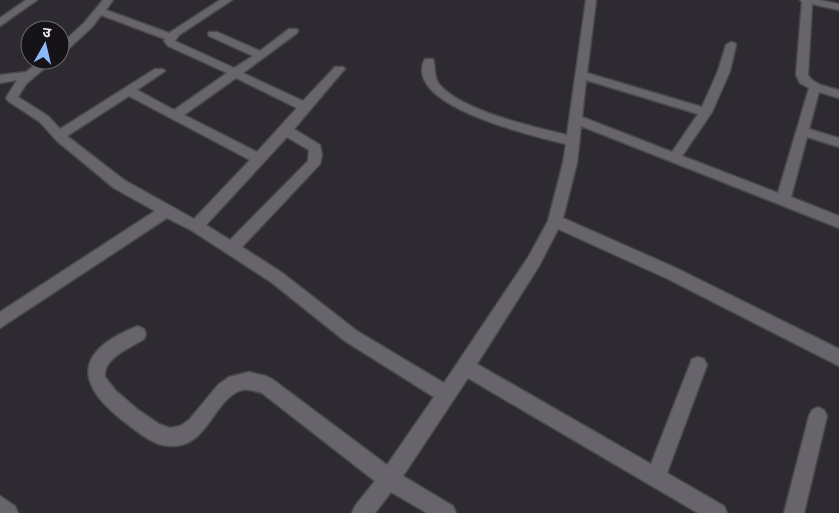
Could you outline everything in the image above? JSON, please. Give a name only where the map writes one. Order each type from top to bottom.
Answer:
[{"type":"street","points":[[0,23],[32,0]]},
{"type":"street","points":[[70,42],[82,31],[108,0]]},
{"type":"street","points":[[170,37],[227,0]]},
{"type":"street","points":[[362,513],[389,479],[465,367],[534,261],[556,221],[574,141],[591,0]]},
{"type":"street","points":[[838,5],[806,0],[802,76],[804,80],[815,87],[839,94]]},
{"type":"street","points":[[100,11],[170,37]]},
{"type":"street","points":[[175,115],[293,31]]},
{"type":"street","points":[[214,34],[261,55]]},
{"type":"street","points":[[170,37],[169,41],[172,44],[305,107]]},
{"type":"street","points":[[674,158],[706,112],[724,71],[731,45]]},
{"type":"street","points":[[429,61],[427,69],[429,77],[436,88],[448,96],[496,119],[574,141]]},
{"type":"street","points":[[196,226],[286,130],[339,69]]},
{"type":"street","points":[[36,70],[13,93],[12,98],[44,118],[59,136],[119,184],[196,226],[276,277],[351,336],[446,395]]},
{"type":"street","points":[[59,136],[159,71]]},
{"type":"street","points":[[0,79],[30,75]]},
{"type":"street","points":[[582,75],[706,112]]},
{"type":"street","points":[[782,200],[815,87]]},
{"type":"street","points":[[129,91],[259,159]]},
{"type":"street","points":[[577,120],[839,222]]},
{"type":"street","points":[[231,249],[313,164],[316,157],[315,148],[286,130]]},
{"type":"street","points":[[802,131],[839,143]]},
{"type":"street","points":[[0,321],[166,210]]},
{"type":"street","points":[[556,221],[671,273],[839,358]]},
{"type":"street","points":[[138,334],[106,355],[98,364],[95,373],[104,391],[152,431],[170,437],[183,434],[193,427],[230,385],[244,380],[254,380],[266,385],[389,479],[446,513]]},
{"type":"street","points":[[656,478],[698,365]]},
{"type":"street","points":[[465,367],[717,513]]},
{"type":"street","points":[[794,513],[818,416]]},
{"type":"street","points":[[0,506],[8,513]]}]
